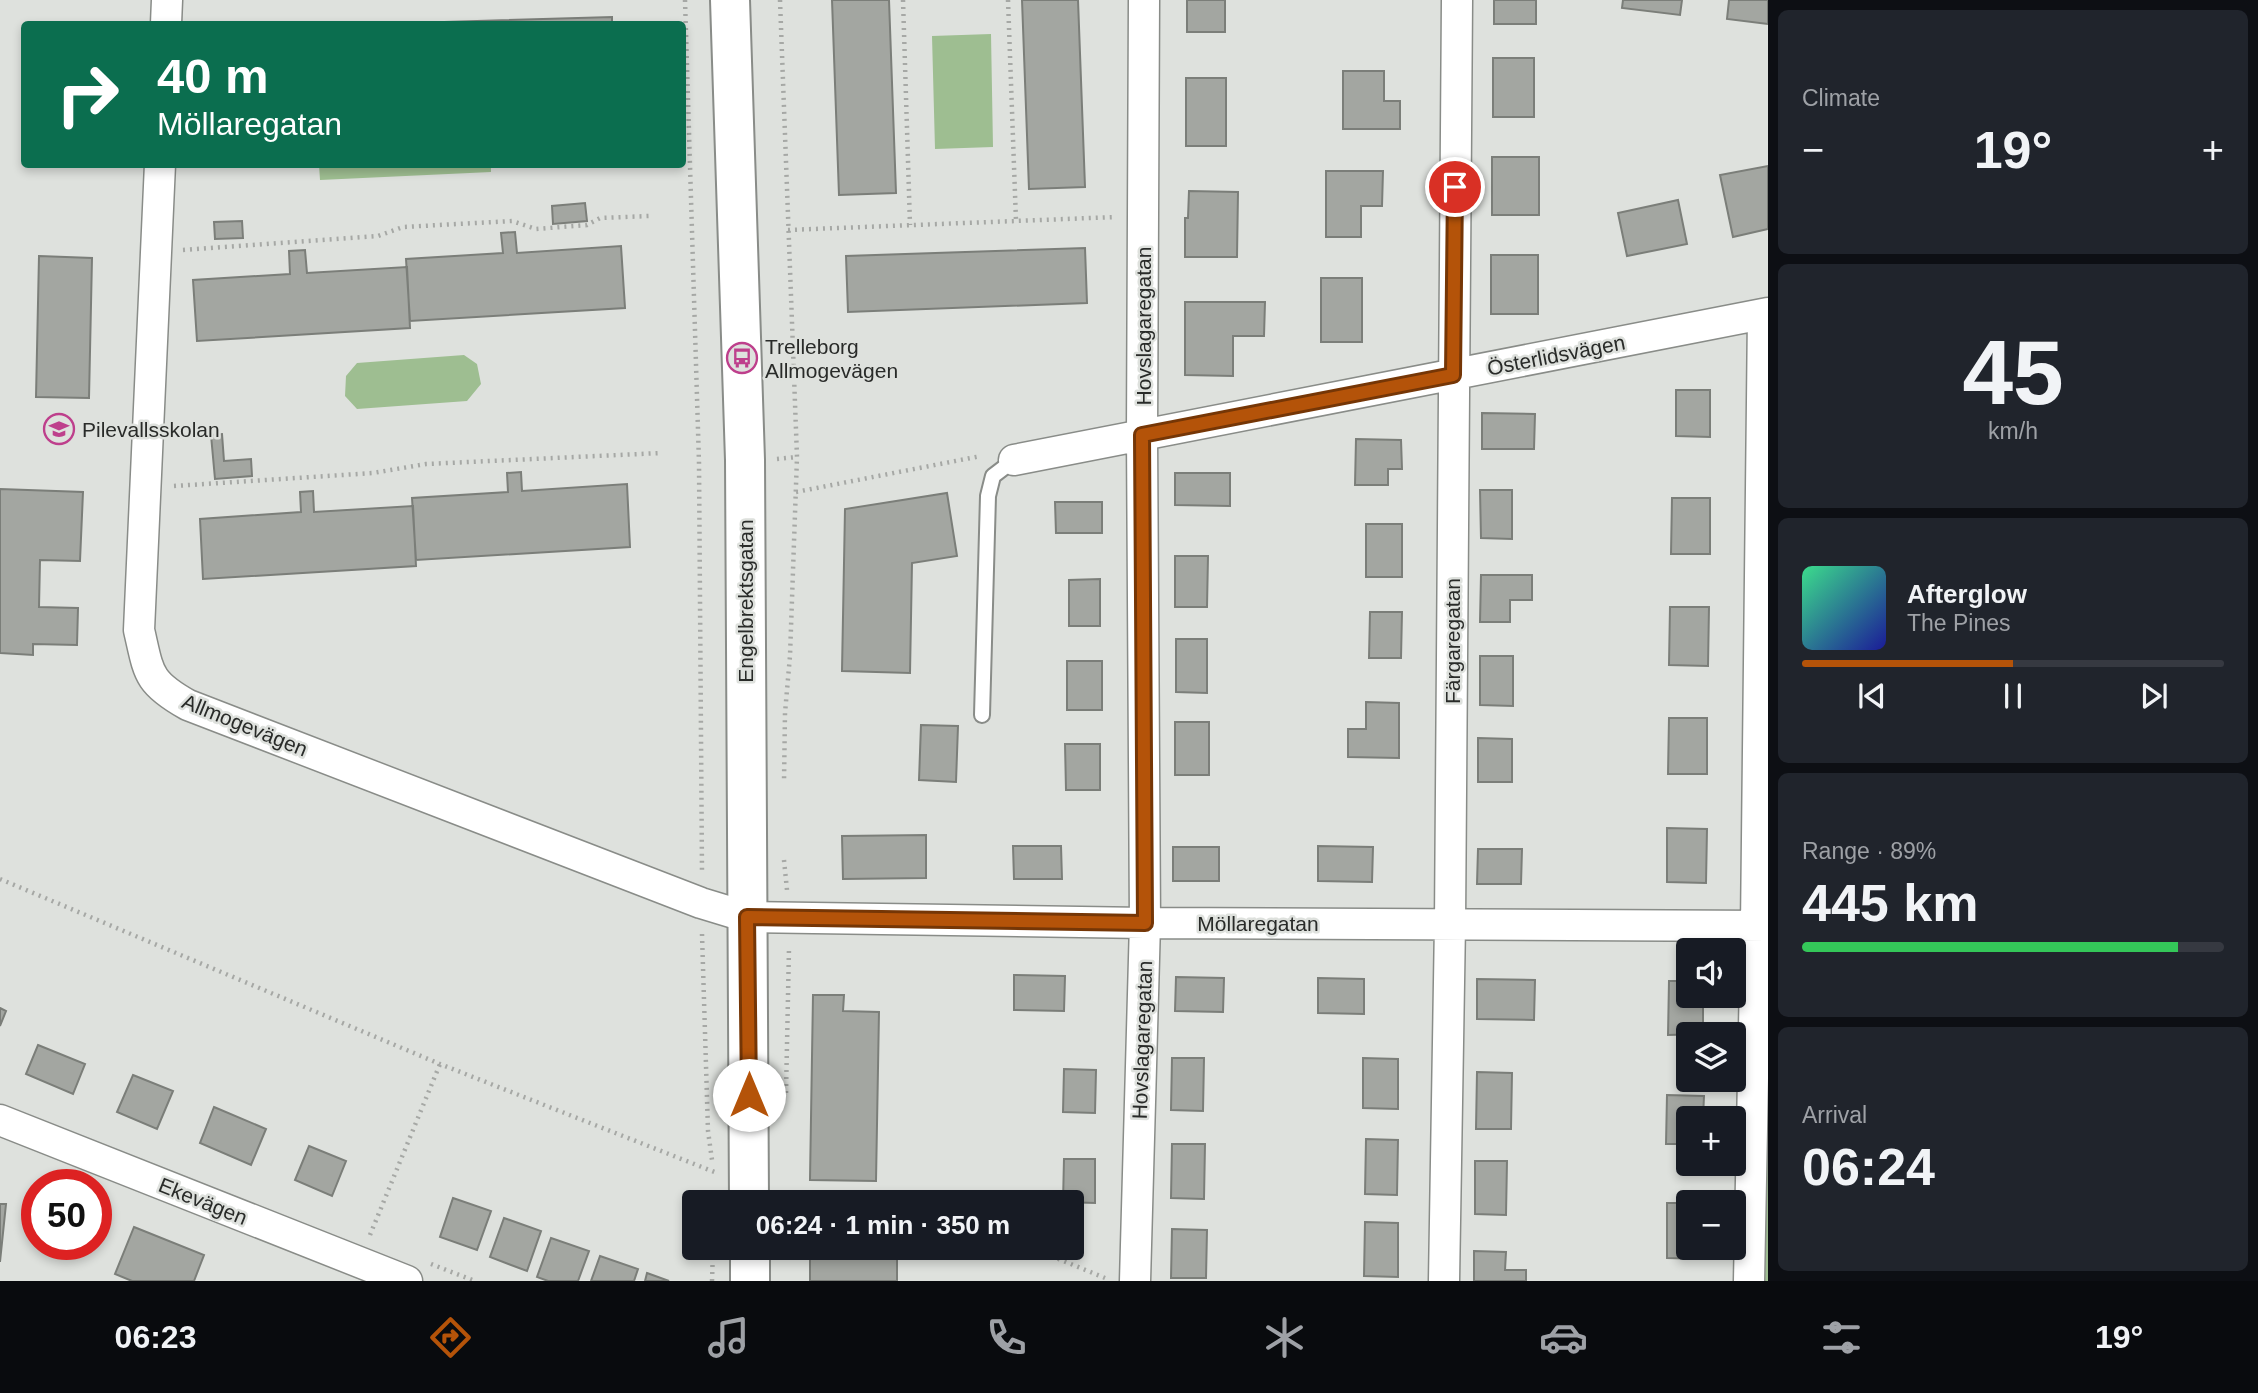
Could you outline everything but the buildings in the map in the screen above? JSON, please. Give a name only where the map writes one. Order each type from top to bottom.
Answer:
[{"type":"main road","name":"Engelbrektsgatan","points":[[730,0],[745,460],[747,917],[774,1190]]},
{"type":"main road","points":[[750,1260],[750,1281]]},
{"type":"street","points":[[166,21],[167,0]]},
{"type":"street","name":"Hovslagaregatan","points":[[1135,1281],[1145,923],[1142,435],[1144,0]]},
{"type":"street","name":"Färgaregatan","points":[[1444,1281],[1450,923],[1457,0]]},
{"type":"street","name":"Allmogevägen","points":[[160,168],[139,630],[149,675],[167,693],[188,705],[701,903],[747,917]]},
{"type":"street","points":[[1749,1281],[1762,926],[1766,314]]},
{"type":"street","name":"Österlidsvägen","points":[[1014,460],[1766,314]]},
{"type":"street","name":"Möllaregatan","points":[[747,917],[1145,923],[1762,926]]},
{"type":"street","name":"Ekevägen","points":[[0,1120],[367,1270],[407,1281]]},
{"type":"lane","points":[[982,715],[988,496],[993,476],[1014,460]]},
{"type":"path","points":[[685,0],[686,21]]},
{"type":"path","points":[[780,0],[796,492],[790,656],[785,713],[784,795]]},
{"type":"path","points":[[902,0],[910,225]]},
{"type":"path","points":[[1008,0],[1016,221]]},
{"type":"path","points":[[0,879],[439,1064],[714,1173],[708,1131],[701,903],[699,463],[686,33]]},
{"type":"path","points":[[156,251],[378,236],[403,228],[512,220],[536,229],[587,225],[600,218],[649,216]]},
{"type":"path","points":[[788,230],[1143,216]]},
{"type":"path","points":[[145,488],[373,473],[426,464],[661,453]]},
{"type":"path","points":[[796,492],[995,454],[1014,460]]},
{"type":"path","points":[[783,850],[789,918],[785,1099]]},
{"type":"path","points":[[367,1270],[439,1064]]},
{"type":"path","points":[[712,1281],[713,1260]]},
{"type":"path","points":[[1061,1260],[1111,1281]]},
{"type":"green space","points":[[991,34],[993,147],[935,149],[932,36]]},
{"type":"green space","points":[[319,168],[491,168],[491,172],[320,180]]},
{"type":"green space","points":[[464,355],[477,364],[481,384],[467,401],[357,409],[345,396],[346,376],[357,363]]},
{"type":"green space","points":[[1768,972],[1768,1281],[1765,1281],[1767,974]]},
{"type":"place","name":"Trelleborg Allmogevägen","points":[[742,358]]},
{"type":"place","name":"Pilevallsskolan","points":[[59,429]]},
{"type":"route","points":[[749,1095],[747,917],[1145,923],[1142,435],[1453,375],[1455,187]]}]
